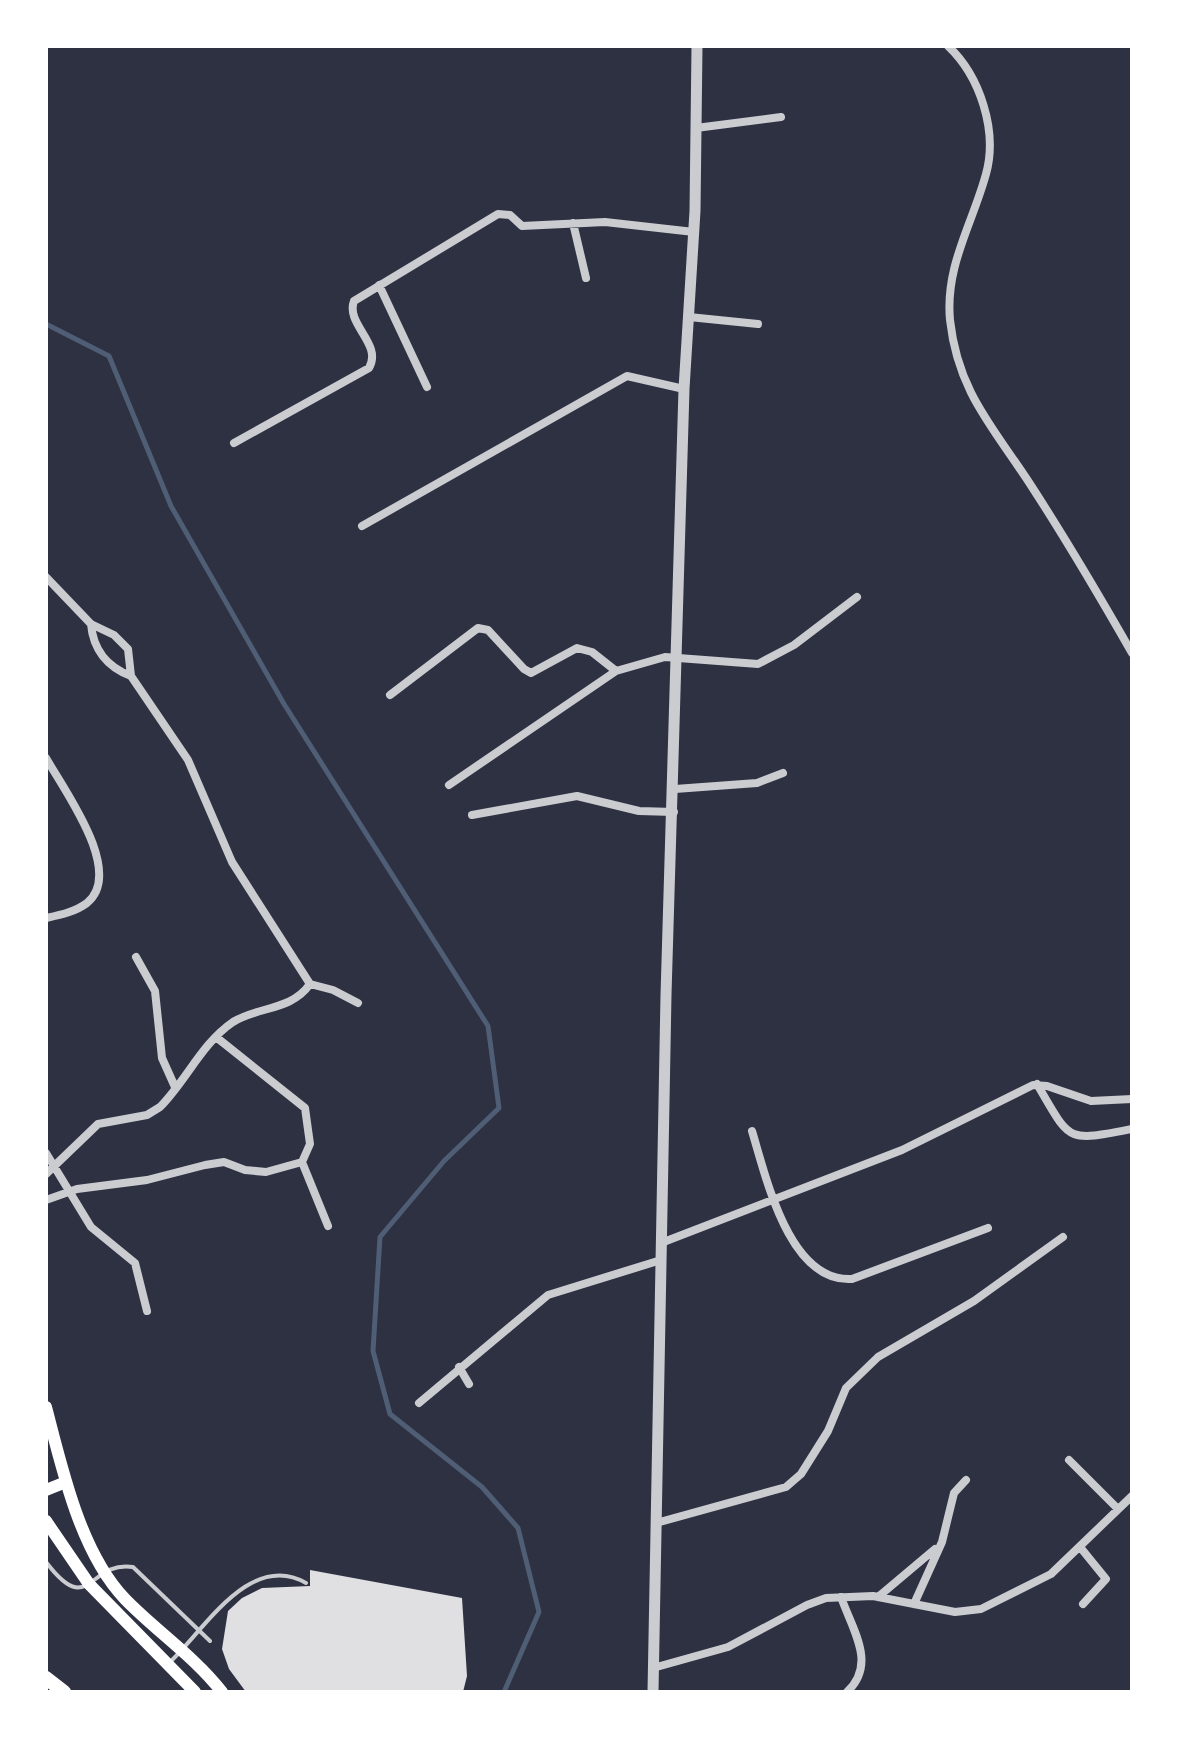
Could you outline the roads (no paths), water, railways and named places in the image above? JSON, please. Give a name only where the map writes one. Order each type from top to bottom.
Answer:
[{"type":"main road","points":[[46,1407],[66,1482],[107,1572],[123,1597],[183,1650],[222,1692]]},
{"type":"main road","points":[[46,1490],[66,1482]]},
{"type":"main road","points":[[46,1521],[89,1584],[195,1692]]},
{"type":"main road","points":[[46,1678],[64,1692]]},
{"type":"street","points":[[653,1692],[661,1243],[684,389],[694,232],[697,46]]},
{"type":"street","points":[[948,46],[966,66],[977,87],[989,150],[986,173],[964,229],[953,274],[950,317],[961,375],[970,396],[1031,486],[1132,653]]},
{"type":"street","points":[[696,128],[781,117]]},
{"type":"street","points":[[234,443],[369,368],[372,351],[351,309],[357,298],[502,213],[522,226],[605,222],[694,232]]},
{"type":"street","points":[[573,223],[586,278]]},
{"type":"street","points":[[379,285],[427,387]]},
{"type":"street","points":[[689,317],[758,324]]},
{"type":"street","points":[[362,526],[625,377],[684,389]]},
{"type":"street","points":[[46,577],[91,624],[106,630],[125,645],[131,676]]},
{"type":"street","points":[[449,785],[616,671],[656,658],[758,664],[794,645],[857,597]]},
{"type":"street","points":[[91,624],[93,639],[105,659],[131,676],[188,760],[236,869],[310,984],[333,990],[358,1003]]},
{"type":"street","points":[[390,695],[478,628],[488,630],[531,673],[577,648],[592,652],[616,671]]},
{"type":"street","points":[[46,758],[96,850],[100,867],[97,890],[87,903],[46,918]]},
{"type":"street","points":[[675,789],[757,783],[783,773]]},
{"type":"street","points":[[472,815],[577,796],[639,811],[674,812]]},
{"type":"street","points":[[136,957],[155,991],[162,1058],[175,1087]]},
{"type":"street","points":[[46,1174],[98,1124],[147,1115],[160,1107],[216,1037],[243,1016],[290,1002],[310,984]]},
{"type":"street","points":[[216,1037],[305,1108],[310,1124],[310,1144],[302,1162],[328,1226]]},
{"type":"street","points":[[661,1243],[902,1150],[1037,1084],[1091,1101],[1132,1099]]},
{"type":"street","points":[[1037,1084],[1062,1127],[1072,1136],[1086,1138],[1132,1129]]},
{"type":"street","points":[[752,1131],[774,1200],[803,1257],[847,1280],[988,1228]]},
{"type":"street","points":[[46,1153],[91,1227],[135,1263],[147,1311]]},
{"type":"street","points":[[46,1200],[69,1191],[147,1180],[224,1162],[245,1170],[266,1172],[302,1162]]},
{"type":"street","points":[[656,1523],[786,1487],[801,1474],[828,1431],[846,1388],[878,1357],[974,1301],[1063,1237]]},
{"type":"street","points":[[419,1403],[548,1295],[661,1260]]},
{"type":"street","points":[[459,1367],[469,1384]]},
{"type":"street","points":[[1069,1460],[1118,1509]]},
{"type":"street","points":[[914,1604],[939,1546],[954,1493],[966,1480]]},
{"type":"street","points":[[653,1668],[728,1647],[807,1605],[841,1597],[878,1597],[960,1612],[981,1609],[1044,1579],[1132,1496]]},
{"type":"street","points":[[878,1597],[939,1546]]},
{"type":"street","points":[[1080,1547],[1106,1579],[1083,1604]]},
{"type":"street","points":[[841,1597],[864,1665],[861,1677],[847,1692]]},
{"type":"lane","points":[[46,1562],[67,1587],[89,1584],[122,1565],[133,1567],[210,1641]]},
{"type":"lane","points":[[168,1664],[257,1578],[283,1574],[306,1583]]},
{"type":"waterway","points":[[46,324],[109,356],[171,506],[284,704],[488,1026],[499,1108],[444,1161],[380,1237],[373,1351],[390,1414],[482,1487],[518,1528],[539,1612],[504,1692]]}]
